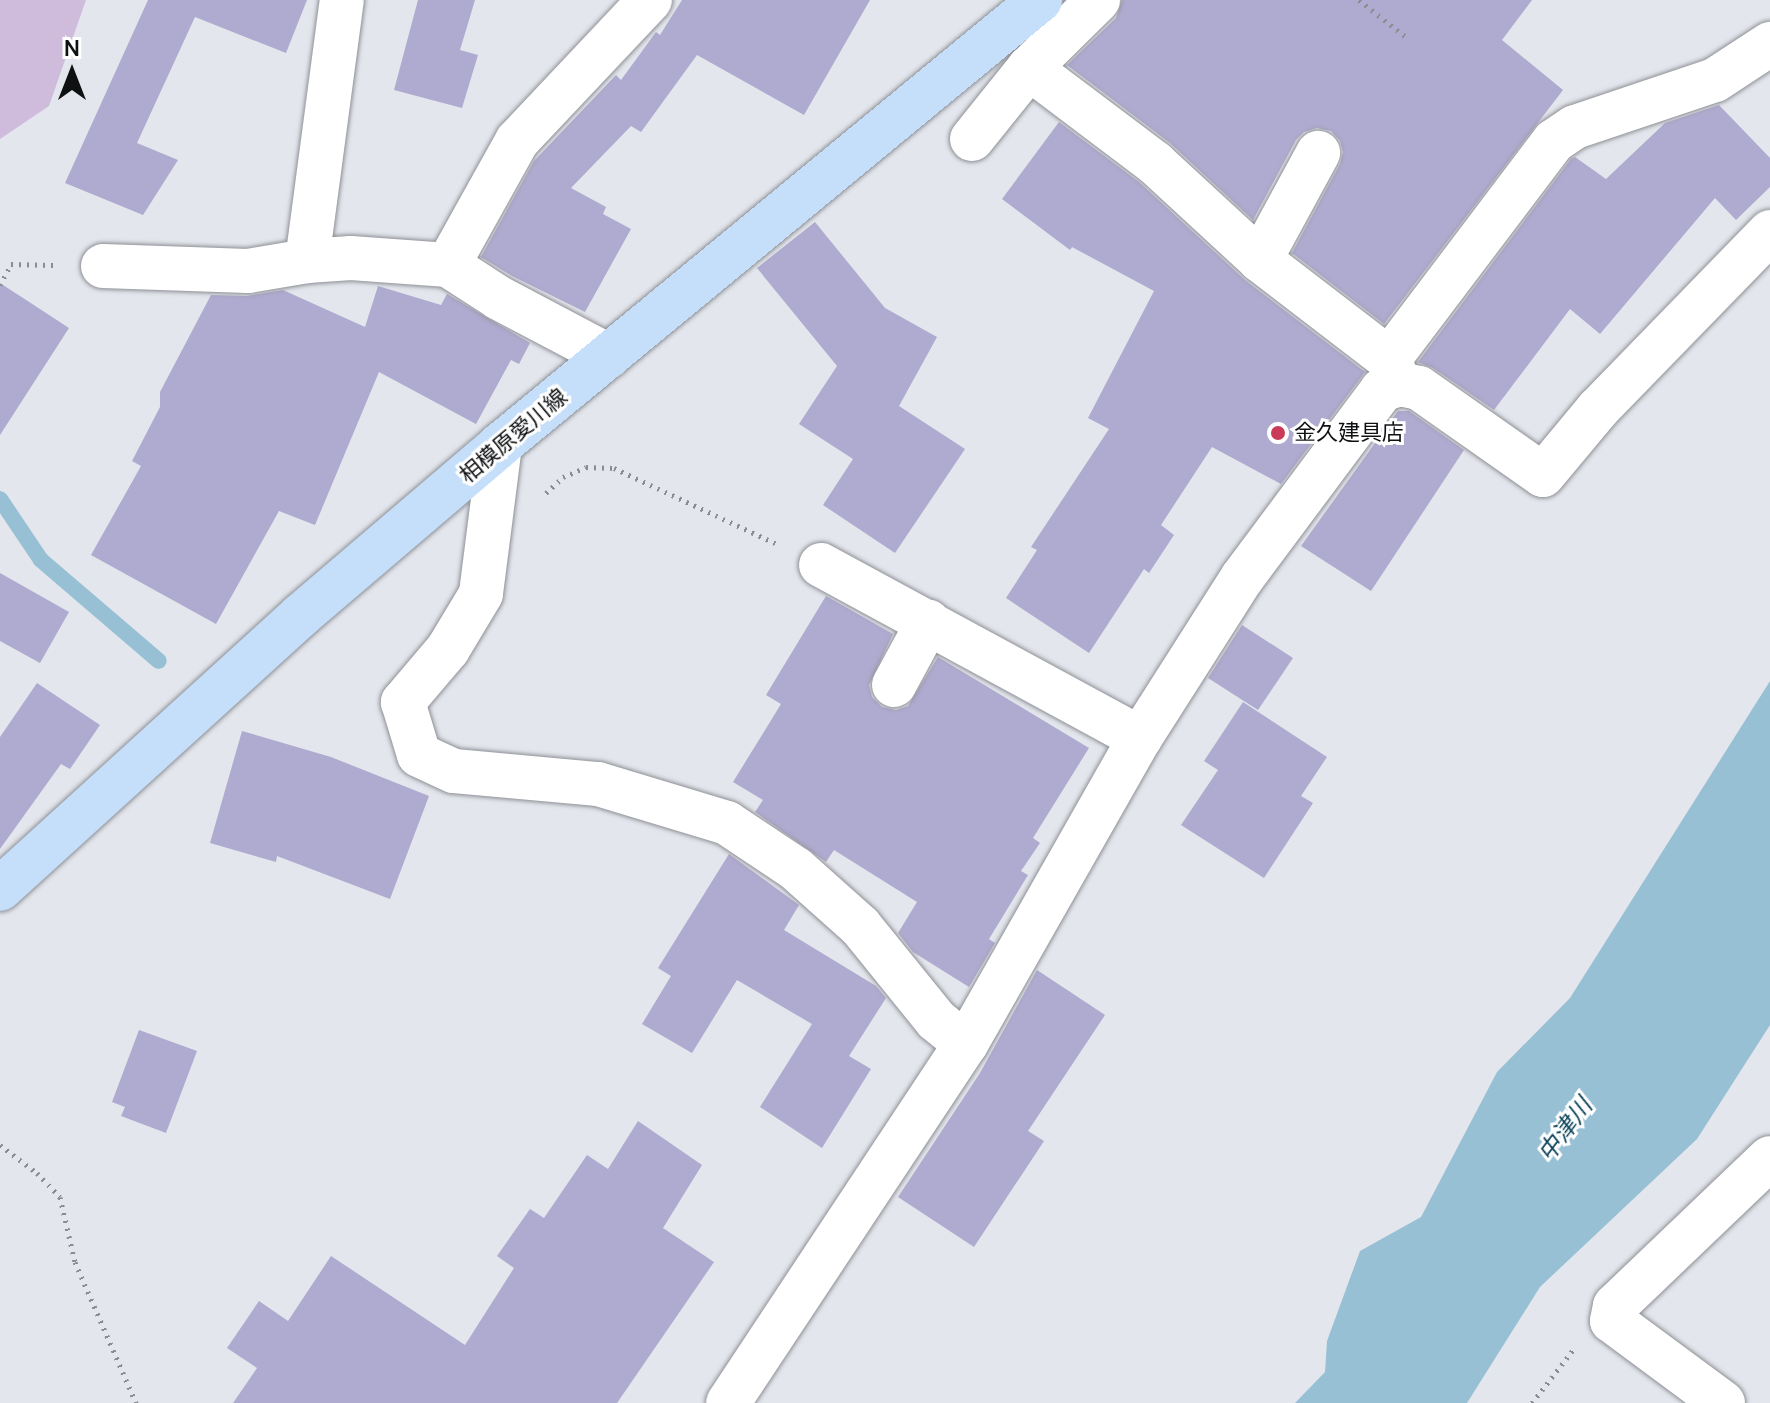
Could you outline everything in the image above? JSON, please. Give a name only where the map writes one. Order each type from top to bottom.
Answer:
[{"type":"main road","name":"相模原愛川線","points":[[0,889],[300,616],[500,445],[1040,0]]},
{"type":"street","points":[[307,261],[342,0]]},
{"type":"street","points":[[448,265],[517,141],[650,0]]},
{"type":"street","points":[[972,139],[1029,68],[1098,0]]},
{"type":"street","points":[[728,1403],[966,1044],[1140,738],[1242,578],[1382,390],[1554,141],[1575,127],[1715,80],[1770,44]]},
{"type":"street","points":[[1029,68],[1155,163],[1260,260],[1394,372],[1543,475],[1598,409],[1770,232]]},
{"type":"street","points":[[1260,260],[1318,153]]},
{"type":"street","points":[[103,266],[248,271],[307,261],[351,258],[448,265],[499,298],[609,356]]},
{"type":"street","points":[[500,445],[481,594],[448,649],[403,702],[419,755],[454,771],[598,784],[727,823],[796,869],[860,926],[936,1020],[966,1044]]},
{"type":"street","points":[[821,565],[1140,738]]},
{"type":"street","points":[[894,685],[928,622]]},
{"type":"street","points":[[1723,1403],[1612,1321],[1615,1306],[1770,1158]]},
{"type":"path","points":[[1359,0],[1406,37]]},
{"type":"path","points":[[0,285],[11,264],[103,266]]},
{"type":"path","points":[[491,517],[532,524],[544,494],[563,477],[586,467],[614,468],[821,565]]},
{"type":"path","points":[[0,1145],[37,1173],[60,1197],[75,1262],[136,1403]]},
{"type":"path","points":[[1532,1403],[1579,1343],[1612,1321]]},
{"type":"shaded area","points":[[0,0],[86,0],[49,106],[0,139]]},
{"type":"water","name":"中津川","points":[[1770,681],[1770,1025],[1697,1139],[1540,1287],[1467,1403],[1295,1403],[1325,1372],[1327,1341],[1360,1251],[1421,1217],[1497,1072],[1570,998]]},
{"type":"building","points":[[148,0],[307,0],[286,53],[195,17],[137,143],[178,160],[143,215],[65,183]]},
{"type":"building","points":[[418,0],[475,0],[460,50],[478,55],[462,108],[394,90]]},
{"type":"building","points":[[682,0],[870,0],[804,115],[697,55],[641,132],[631,126],[571,188],[606,207],[603,214],[631,229],[585,312],[481,257],[534,161],[616,75],[621,80],[656,32],[660,35]]},
{"type":"building","points":[[1122,0],[1532,0],[1502,40],[1563,90],[1384,324],[1292,253],[1340,164],[1343,152],[1340,141],[1331,131],[1317,128],[1304,132],[1296,140],[1253,220],[1170,143],[1067,65],[1116,18]]},
{"type":"building","points":[[1719,105],[1770,158],[1770,187],[1736,220],[1715,198],[1600,334],[1570,309],[1494,410],[1433,368],[1418,362],[1571,159],[1575,157],[1606,179],[1665,123]]},
{"type":"building","points":[[1059,122],[1139,182],[1245,280],[1365,372],[1281,484],[1212,447],[1161,525],[1174,535],[1149,573],[1144,569],[1089,653],[1006,598],[1037,550],[1031,547],[1109,429],[1088,418],[1154,291],[1072,247],[1070,250],[1002,199]]},
{"type":"building","points":[[815,222],[885,308],[937,337],[899,406],[965,449],[895,553],[823,505],[853,459],[799,424],[837,366],[757,268]]},
{"type":"building","points":[[0,283],[69,328],[0,435]]},
{"type":"building","points":[[378,286],[441,305],[447,294],[530,343],[519,364],[511,360],[476,424],[379,372],[315,525],[279,511],[216,624],[91,555],[141,466],[132,461],[160,407],[160,392],[211,295],[247,296],[283,290],[365,327]]},
{"type":"building","points":[[1398,411],[1409,411],[1464,450],[1371,591],[1301,546]]},
{"type":"building","points":[[0,573],[69,612],[40,663],[0,641]]},
{"type":"building","points":[[826,596],[893,634],[869,685],[872,697],[882,707],[896,710],[908,706],[938,657],[1089,748],[1033,838],[1040,843],[1021,871],[1028,875],[989,939],[995,943],[969,987],[913,952],[898,933],[917,902],[834,850],[826,862],[755,812],[763,800],[733,782],[781,704],[766,695]]},
{"type":"building","points":[[1242,625],[1293,658],[1258,710],[1208,678]]},
{"type":"building","points":[[37,683],[100,725],[70,769],[61,764],[0,849],[0,737]]},
{"type":"building","points":[[1243,702],[1327,757],[1301,796],[1313,803],[1264,878],[1181,825],[1218,770],[1204,761]]},
{"type":"building","points":[[242,731],[331,757],[429,796],[390,899],[277,856],[276,862],[210,843]]},
{"type":"building","points":[[729,854],[799,905],[784,930],[876,986],[886,998],[849,1056],[871,1069],[822,1148],[760,1107],[812,1024],[737,980],[692,1053],[642,1024],[671,976],[658,968]]},
{"type":"building","points":[[1037,970],[1105,1015],[1028,1131],[1044,1141],[974,1247],[898,1197],[980,1073]]},
{"type":"building","points":[[139,1030],[197,1051],[166,1133],[121,1116],[125,1107],[112,1102]]},
{"type":"building","points":[[638,1121],[702,1165],[663,1228],[714,1262],[617,1403],[233,1403],[257,1368],[227,1348],[259,1301],[288,1321],[331,1256],[465,1345],[514,1268],[497,1256],[530,1209],[544,1218],[587,1155],[608,1169]]},
{"type":"waterway","points":[[0,499],[41,560],[159,661]]},
{"type":"place","name":"金久建具店","points":[[1278,433]]}]
